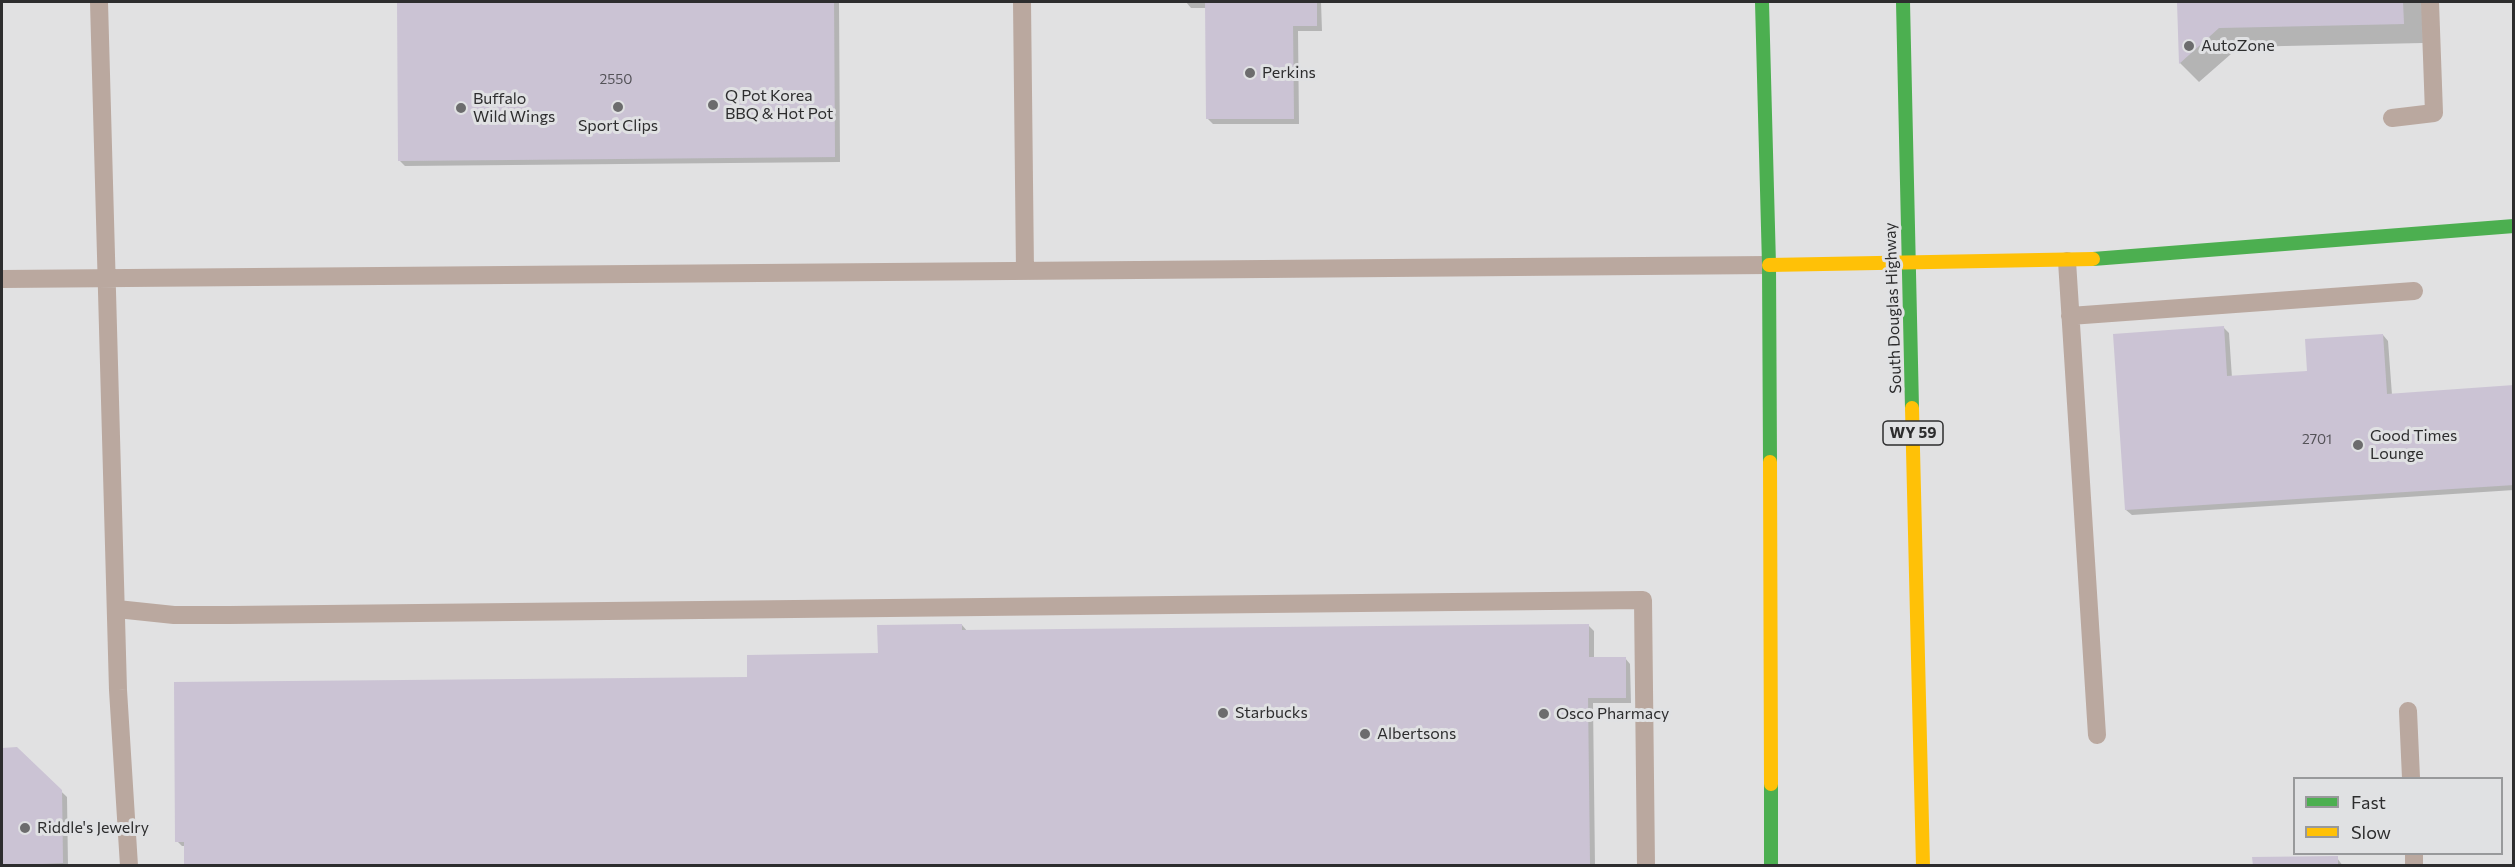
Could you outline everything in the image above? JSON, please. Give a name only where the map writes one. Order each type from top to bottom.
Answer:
[{"type":"main road","points":[[1762,2],[1769,265],[1771,866]]},
{"type":"main road","name":"South Douglas Highway","points":[[1903,2],[1923,866]]},
{"type":"main road","points":[[1769,265],[2067,261],[2514,226]]},
{"type":"lane","points":[[99,2],[118,690],[129,866]]},
{"type":"lane","points":[[1022,2],[1025,271]]},
{"type":"lane","points":[[2392,118],[2434,114],[2430,2]]},
{"type":"lane","points":[[2067,261],[2097,735]]},
{"type":"lane","points":[[2,279],[1769,265]]},
{"type":"lane","points":[[2070,316],[2414,291]]},
{"type":"lane","points":[[117,609],[174,615],[230,615],[1643,600],[1646,866]]},
{"type":"lane","points":[[2408,711],[2411,777]]},
{"type":"building","points":[[397,2],[834,2],[835,157],[398,161]]},
{"type":"building","name":"Perkins","points":[[1205,2],[1317,2],[1317,26],[1293,26],[1294,119],[1206,119]]},
{"type":"building","name":"AutoZone","points":[[2177,2],[2403,2],[2404,24],[2219,28],[2179,64]]},
{"type":"building","points":[[2224,326],[2227,376],[2307,371],[2305,339],[2383,334],[2387,394],[2514,385],[2514,485],[2125,510],[2113,334]]},
{"type":"building","points":[[962,624],[962,630],[1589,624],[1589,657],[1626,657],[1626,698],[1588,698],[1590,866],[184,866],[184,842],[175,842],[174,682],[747,677],[747,655],[878,653],[877,625]]},
{"type":"building","points":[[17,747],[62,790],[63,863],[2,866],[2,748]]},
{"type":"building","points":[[2338,856],[2338,866],[2253,866],[2252,857]]},
{"type":"traffic: fast","points":[[1762,2],[1769,265],[1770,462]]},
{"type":"traffic: fast","points":[[1903,2],[1912,408]]},
{"type":"traffic: fast","points":[[2093,259],[2514,226]]},
{"type":"traffic: fast","points":[[1771,784],[1771,866]]},
{"type":"traffic: slow","points":[[1769,265],[2093,259]]},
{"type":"traffic: slow","points":[[1912,408],[1923,866]]},
{"type":"traffic: slow","points":[[1770,462],[1771,784]]},
{"type":"place","name":"AutoZone","points":[[2189,46]]},
{"type":"place","name":"Perkins","points":[[1250,73]]},
{"type":"place","name":"Q Pot Korea BBQ & Hot Pot","points":[[713,105]]},
{"type":"place","name":"Sport Clips","points":[[618,107]]},
{"type":"place","name":"Buffalo Wild Wings","points":[[461,108]]},
{"type":"place","name":"Good Times Lounge","points":[[2358,445]]},
{"type":"place","name":"Starbucks","points":[[1223,713]]},
{"type":"place","name":"Osco Pharmacy","points":[[1544,714]]},
{"type":"place","name":"Albertsons","points":[[1365,734]]},
{"type":"place","name":"Riddle's Jewelry","points":[[25,828]]}]
